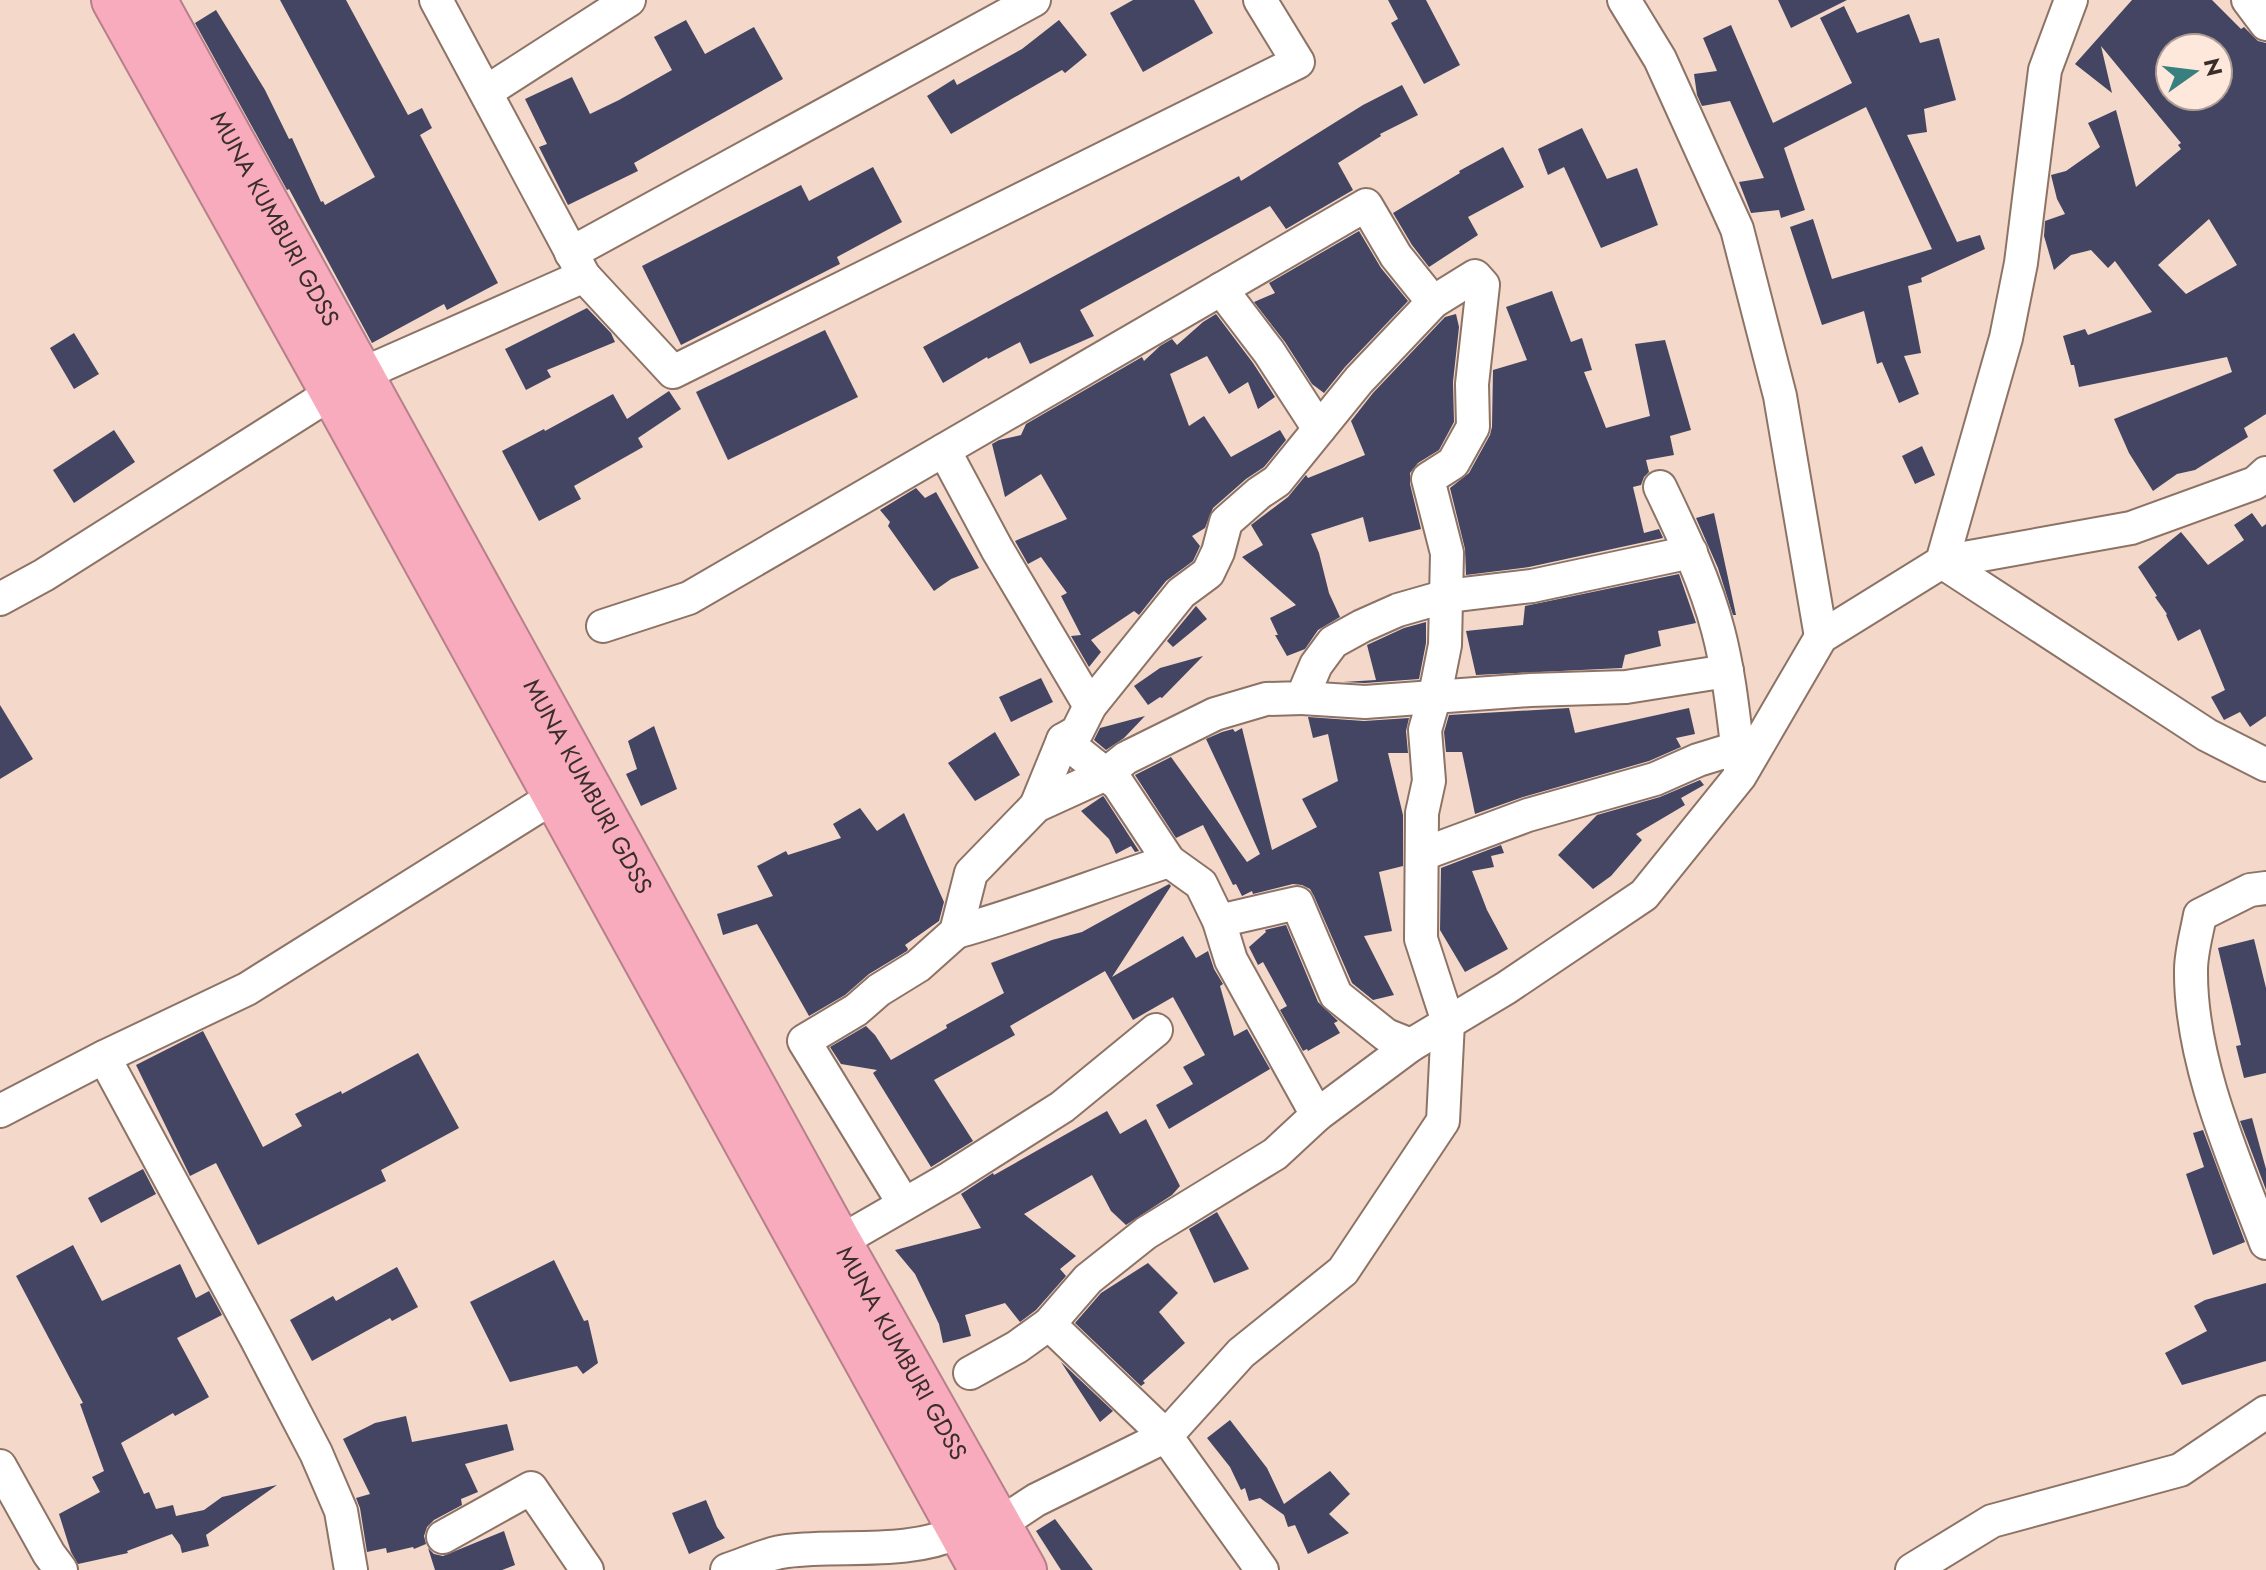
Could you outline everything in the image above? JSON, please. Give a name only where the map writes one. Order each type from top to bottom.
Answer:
[{"type":"highway","name":"MUNA KUMBURI GDSS","points":[[114,0],[346,383],[839,1242],[979,1528],[982,1570]]},
{"type":"highway","name":"MUNA KUMBURI GDSS","points":[[154,0],[555,796],[979,1528],[1024,1570]]},
{"type":"street","points":[[436,0],[578,264],[673,372],[1298,62],[1260,0]]},
{"type":"street","points":[[486,92],[629,0]]},
{"type":"street","points":[[0,599],[44,575],[346,383],[578,264],[1034,0]]},
{"type":"street","points":[[1624,0],[1660,59],[1737,229],[1780,396],[1821,637]]},
{"type":"street","points":[[1942,562],[2006,338],[2021,263],[2045,70],[2071,0]]},
{"type":"street","points":[[2248,0],[2266,24]]},
{"type":"street","points":[[603,626],[689,598],[1366,205],[1396,256],[1433,302]]},
{"type":"street","points":[[727,1570],[784,1551],[909,1546],[979,1528],[1166,1436],[1241,1353],[1343,1271],[1443,1121],[1448,1022],[1421,939],[1422,813],[1429,781],[1425,730],[1445,645],[1447,596],[1447,553],[1428,479],[1453,463],[1473,427],[1472,384],[1483,285],[1475,276],[1433,302],[1359,380],[1277,481],[1226,522],[1218,552],[1208,573],[1181,593],[1090,706],[1077,732],[1063,740],[1036,806]]},
{"type":"street","points":[[1221,289],[1269,352],[1319,429]]},
{"type":"street","points":[[944,450],[997,549],[1090,706]]},
{"type":"street","points":[[970,1373],[1017,1347],[1049,1324],[1088,1279],[1135,1242],[1275,1154],[1317,1115],[1411,1045],[1506,988],[1644,895],[1739,762],[1821,637],[1942,562],[2131,528],[2255,483],[2266,473]]},
{"type":"street","points":[[1660,487],[1691,552],[1717,628],[1727,671],[1739,762]]},
{"type":"street","points":[[1302,698],[1316,665],[1333,642],[1398,610],[1447,596],[1532,586],[1691,552]]},
{"type":"street","points":[[1942,562],[2207,735],[2266,765]]},
{"type":"street","points":[[956,932],[971,873],[1036,806],[1106,774],[1126,758],[1215,714],[1266,699],[1365,702],[1435,695],[1626,687],[1727,671]]},
{"type":"street","points":[[1063,740],[1118,784],[1169,861],[1201,884],[1219,921],[1231,960],[1317,1115]]},
{"type":"street","points":[[1423,854],[1528,815],[1655,779],[1698,760],[1739,762]]},
{"type":"street","points":[[0,1111],[247,989],[555,796]]},
{"type":"street","points":[[904,1204],[804,1041],[856,1010],[879,990],[918,966],[956,932],[1011,917],[1169,861]]},
{"type":"street","points":[[2266,888],[2250,890],[2200,915],[2191,968],[2196,1039],[2211,1092],[2266,1243]]},
{"type":"street","points":[[1219,921],[1297,903],[1336,995],[1386,1035],[1411,1045]]},
{"type":"street","points":[[839,1242],[1062,1107],[1156,1030]]},
{"type":"street","points":[[104,1057],[316,1453],[341,1511],[351,1570]]},
{"type":"street","points":[[1049,1324],[1166,1436],[1262,1570]]},
{"type":"street","points":[[1912,1570],[1992,1521],[2180,1470],[2266,1412]]},
{"type":"street","points":[[0,1466],[61,1570]]},
{"type":"street","points":[[443,1537],[531,1488],[587,1570]]},
{"type":"building","points":[[280,0],[346,0],[408,115],[422,108],[432,128],[420,135],[498,283],[447,310],[444,304],[372,343],[195,23],[216,10],[265,90],[289,139],[292,138],[325,205],[375,177]]},
{"type":"building","points":[[1133,0],[1194,0],[1213,33],[1143,72],[1110,13]]},
{"type":"building","points":[[1388,0],[1426,0],[1460,65],[1424,84],[1391,23],[1398,19]]},
{"type":"building","points":[[1778,0],[1847,0],[1791,28]]},
{"type":"building","points":[[2132,0],[2212,0],[2241,29],[2244,27],[2258,41],[2266,43],[2266,414],[2244,428],[2248,437],[2195,470],[2177,474],[2153,491],[2129,453],[2114,419],[2232,372],[2227,357],[2079,387],[2063,336],[2085,329],[2088,335],[2152,312],[2115,261],[2108,268],[2091,250],[2071,255],[2054,270],[2044,236],[2045,221],[2065,214],[2057,199],[2051,175],[2066,171],[2100,147],[2088,123],[2116,110],[2136,187],[2181,149],[2178,145],[2181,143],[2155,112],[2234,112],[2234,32],[2154,32],[2154,110],[2101,46],[2112,93],[2075,64]],"holes":[[[2209,219],[2237,265],[2186,294],[2158,265]]]},
{"type":"building","points":[[1844,6],[1857,33],[1909,14],[1920,43],[1939,38],[1956,100],[1924,109],[1927,132],[1907,135],[1957,242],[1980,235],[1985,249],[1921,278],[1922,282],[1908,286],[1921,353],[1904,356],[1919,394],[1899,403],[1882,362],[1877,364],[1864,311],[1822,325],[1790,227],[1813,219],[1832,279],[1932,249],[1866,107],[1784,148],[1805,210],[1781,218],[1779,210],[1751,213],[1739,182],[1764,178],[1730,101],[1702,106],[1694,74],[1717,71],[1703,38],[1731,25],[1773,123],[1852,83],[1820,18]]},
{"type":"building","points":[[686,20],[705,54],[754,27],[783,79],[634,163],[638,171],[568,205],[539,147],[547,144],[525,99],[572,77],[590,114],[619,100],[672,70],[654,37]]},
{"type":"building","points":[[1059,20],[1087,55],[1065,73],[1062,70],[951,134],[927,96],[954,79],[957,85],[1022,49]]},
{"type":"building","points":[[1402,85],[1418,115],[1380,134],[1338,163],[1353,190],[1286,229],[1270,206],[1080,310],[1094,336],[1030,364],[1020,342],[943,383],[923,347],[1239,176],[1241,181],[1363,105]]},
{"type":"building","points":[[1582,128],[1607,179],[1637,168],[1658,225],[1601,248],[1564,167],[1548,175],[1538,149]]},
{"type":"building","points":[[1503,147],[1524,187],[1468,217],[1478,235],[1429,267],[1393,213]]},
{"type":"building","points":[[873,167],[902,222],[837,257],[840,264],[681,345],[642,266],[801,185],[809,201]]},
{"type":"building","points":[[1359,231],[1381,268],[1408,301],[1324,393],[1312,384],[1254,302],[1275,293],[1269,283]]},
{"type":"building","points":[[1552,291],[1571,342],[1582,338],[1592,370],[1584,372],[1606,428],[1650,416],[1635,344],[1665,340],[1691,430],[1670,436],[1674,455],[1646,460],[1649,472],[1641,485],[1633,487],[1644,533],[1659,529],[1663,538],[1529,567],[1466,575],[1465,549],[1450,488],[1469,473],[1490,435],[1493,370],[1527,360],[1506,307]]},
{"type":"building","points":[[587,308],[611,333],[615,342],[547,370],[551,377],[526,390],[505,349]]},
{"type":"building","points":[[1216,314],[1275,397],[1258,409],[1248,382],[1229,394],[1207,356],[1170,374],[1189,426],[1204,416],[1231,457],[1280,430],[1286,440],[1264,467],[1213,508],[1205,528],[1192,536],[1200,546],[1193,561],[1166,581],[1139,615],[1134,611],[1091,640],[1101,652],[1089,667],[1071,636],[1081,635],[1061,596],[1067,593],[1041,557],[1028,564],[1015,541],[1067,519],[1041,474],[1005,497],[992,444],[1021,435],[1026,424],[1142,357],[1144,361],[1172,339],[1177,345]]},
{"type":"building","points":[[1456,314],[1459,327],[1453,382],[1454,422],[1439,450],[1418,463],[1410,473],[1421,529],[1369,542],[1363,517],[1311,534],[1329,593],[1340,617],[1318,630],[1305,649],[1287,656],[1270,618],[1296,605],[1242,557],[1263,545],[1251,525],[1288,497],[1306,475],[1308,478],[1365,455],[1351,421],[1373,393],[1445,317]]},
{"type":"building","points":[[825,330],[858,397],[728,460],[696,392]]},
{"type":"building","points":[[74,333],[99,374],[74,389],[50,348]]},
{"type":"building","points":[[669,391],[681,409],[638,438],[643,447],[574,486],[581,499],[539,521],[502,451],[613,394],[627,419]]},
{"type":"building","points":[[114,430],[135,462],[74,503],[53,470]]},
{"type":"building","points":[[1922,446],[1935,475],[1915,484],[1902,456]]},
{"type":"building","points":[[916,488],[925,498],[936,492],[979,568],[951,579],[934,591],[880,510]]},
{"type":"building","points":[[1714,513],[1736,615],[1733,615],[1718,568],[1696,518]]},
{"type":"building","points":[[2252,513],[2262,527],[2266,524],[2266,716],[2250,727],[2240,712],[2224,720],[2211,697],[2225,690],[2200,629],[2178,641],[2167,614],[2138,567],[2181,532],[2208,565],[2244,540],[2234,525]]},
{"type":"building","points":[[1679,574],[1696,623],[1658,631],[1661,646],[1625,655],[1622,668],[1476,675],[1466,631],[1523,625],[1525,606]]},
{"type":"building","points":[[1196,606],[1207,619],[1173,647],[1167,641]]},
{"type":"building","points":[[1426,622],[1426,643],[1419,679],[1343,682],[1376,680],[1367,645],[1404,628]]},
{"type":"building","points":[[1203,656],[1162,698],[1148,705],[1134,686],[1160,668]]},
{"type":"building","points":[[1041,678],[1053,702],[1011,722],[999,697]]},
{"type":"building","points":[[0,705],[33,759],[0,779]]},
{"type":"building","points":[[1569,708],[1575,733],[1689,708],[1695,734],[1676,738],[1681,747],[1649,761],[1475,814],[1462,752],[1446,752],[1444,732],[1449,715]]},
{"type":"building","points":[[1145,716],[1124,738],[1106,750],[1094,740],[1100,728]]},
{"type":"building","points":[[1308,717],[1364,721],[1409,718],[1406,731],[1408,753],[1388,753],[1403,815],[1403,866],[1379,872],[1392,931],[1364,936],[1394,995],[1373,1000],[1352,983],[1310,889],[1293,884],[1253,894],[1252,891],[1242,896],[1236,884],[1233,885],[1203,825],[1176,838],[1135,775],[1171,757],[1247,862],[1260,854],[1206,739],[1242,728],[1272,850],[1317,827],[1302,799],[1338,781],[1328,734],[1313,738]]},
{"type":"building","points":[[654,726],[677,789],[641,806],[626,774],[637,769],[628,741]]},
{"type":"building","points":[[995,732],[1020,775],[975,801],[948,763]]},
{"type":"building","points":[[1700,780],[1704,785],[1681,798],[1685,805],[1636,834],[1642,840],[1611,876],[1593,889],[1558,855],[1597,815],[1660,797]]},
{"type":"building","points":[[1103,796],[1139,851],[1135,852],[1131,846],[1116,854],[1109,839],[1081,811]]},
{"type":"building","points":[[860,808],[877,831],[904,813],[944,902],[939,921],[905,945],[907,951],[809,1016],[757,924],[723,935],[717,914],[773,896],[757,866],[786,851],[788,855],[841,838],[833,824]]},
{"type":"building","points":[[1501,845],[1504,853],[1491,856],[1494,867],[1472,871],[1487,910],[1508,949],[1465,972],[1440,930],[1441,868]]},
{"type":"building","points":[[1169,884],[1171,886],[1112,977],[1183,936],[1196,958],[1208,951],[1223,984],[1220,986],[1234,1036],[1247,1029],[1270,1069],[1169,1129],[1156,1105],[1193,1084],[1183,1067],[1205,1055],[1173,997],[1133,1020],[1105,971],[1010,1026],[1015,1035],[934,1080],[973,1141],[931,1167],[873,1073],[877,1070],[841,1064],[830,1047],[866,1026],[891,1060],[1004,993],[991,963],[1082,932]]},
{"type":"building","points":[[1286,925],[1318,1002],[1338,1021],[1334,1023],[1340,1033],[1308,1051],[1303,1051],[1280,1010],[1287,1006],[1263,962],[1258,965],[1249,947],[1265,930]]},
{"type":"building","points":[[2254,939],[2266,988],[2266,1073],[2244,1078],[2236,1046],[2241,1045],[2218,948]]},
{"type":"building","points":[[203,1031],[263,1147],[302,1126],[295,1114],[341,1091],[342,1094],[418,1053],[459,1128],[381,1170],[386,1181],[258,1245],[216,1163],[190,1176],[136,1065]]},
{"type":"building","points":[[1107,1111],[1120,1134],[1146,1119],[1180,1186],[1172,1195],[1126,1225],[1111,1211],[1092,1175],[1024,1214],[1076,1256],[1060,1269],[1066,1276],[1036,1310],[1020,1322],[1005,1303],[965,1315],[971,1336],[943,1343],[939,1324],[915,1274],[895,1250],[981,1228],[961,1194],[993,1173]]},
{"type":"building","points":[[2252,1118],[2266,1169],[2266,1190],[2240,1121]]},
{"type":"building","points":[[2203,1130],[2245,1242],[2213,1255],[2186,1174],[2204,1167],[2193,1133]]},
{"type":"building","points":[[143,1169],[156,1194],[101,1223],[88,1198]]},
{"type":"building","points":[[1217,1212],[1249,1269],[1214,1283],[1189,1229]]},
{"type":"building","points":[[73,1245],[102,1301],[180,1264],[196,1298],[209,1291],[222,1315],[177,1338],[209,1397],[175,1416],[173,1413],[121,1443],[144,1494],[149,1492],[156,1509],[173,1505],[176,1516],[204,1510],[222,1497],[277,1485],[206,1535],[209,1546],[182,1553],[172,1534],[128,1553],[78,1564],[71,1552],[59,1514],[100,1492],[92,1477],[104,1471],[80,1404],[83,1403],[16,1276]]},
{"type":"building","points":[[554,1260],[584,1321],[588,1320],[598,1363],[583,1374],[577,1366],[510,1382],[470,1302]]},
{"type":"building","points":[[1148,1263],[1178,1293],[1159,1312],[1185,1343],[1141,1386],[1075,1323],[1101,1293]]},
{"type":"building","points":[[397,1267],[418,1307],[392,1321],[390,1318],[312,1361],[290,1320],[333,1296],[336,1301]]},
{"type":"building","points":[[2266,1283],[2266,1361],[2182,1385],[2165,1353],[2207,1331],[2194,1306]]},
{"type":"building","points":[[1061,1362],[1113,1411],[1100,1422]]},
{"type":"building","points":[[406,1416],[412,1442],[507,1424],[514,1450],[465,1464],[478,1492],[461,1499],[462,1505],[427,1527],[424,1536],[426,1544],[387,1553],[386,1548],[367,1552],[356,1498],[370,1494],[343,1439],[375,1423]]},
{"type":"building","points":[[1230,1420],[1267,1468],[1284,1504],[1330,1471],[1350,1494],[1329,1514],[1349,1533],[1308,1554],[1295,1525],[1288,1527],[1284,1515],[1260,1498],[1249,1501],[1245,1488],[1241,1490],[1230,1467],[1207,1438]]},
{"type":"building","points":[[706,1500],[725,1538],[689,1554],[672,1513]]},
{"type":"building","points":[[1055,1519],[1093,1570],[1061,1570],[1036,1531]]},
{"type":"building","points":[[504,1531],[515,1565],[502,1570],[435,1570],[428,1548],[434,1554],[443,1556]]}]
